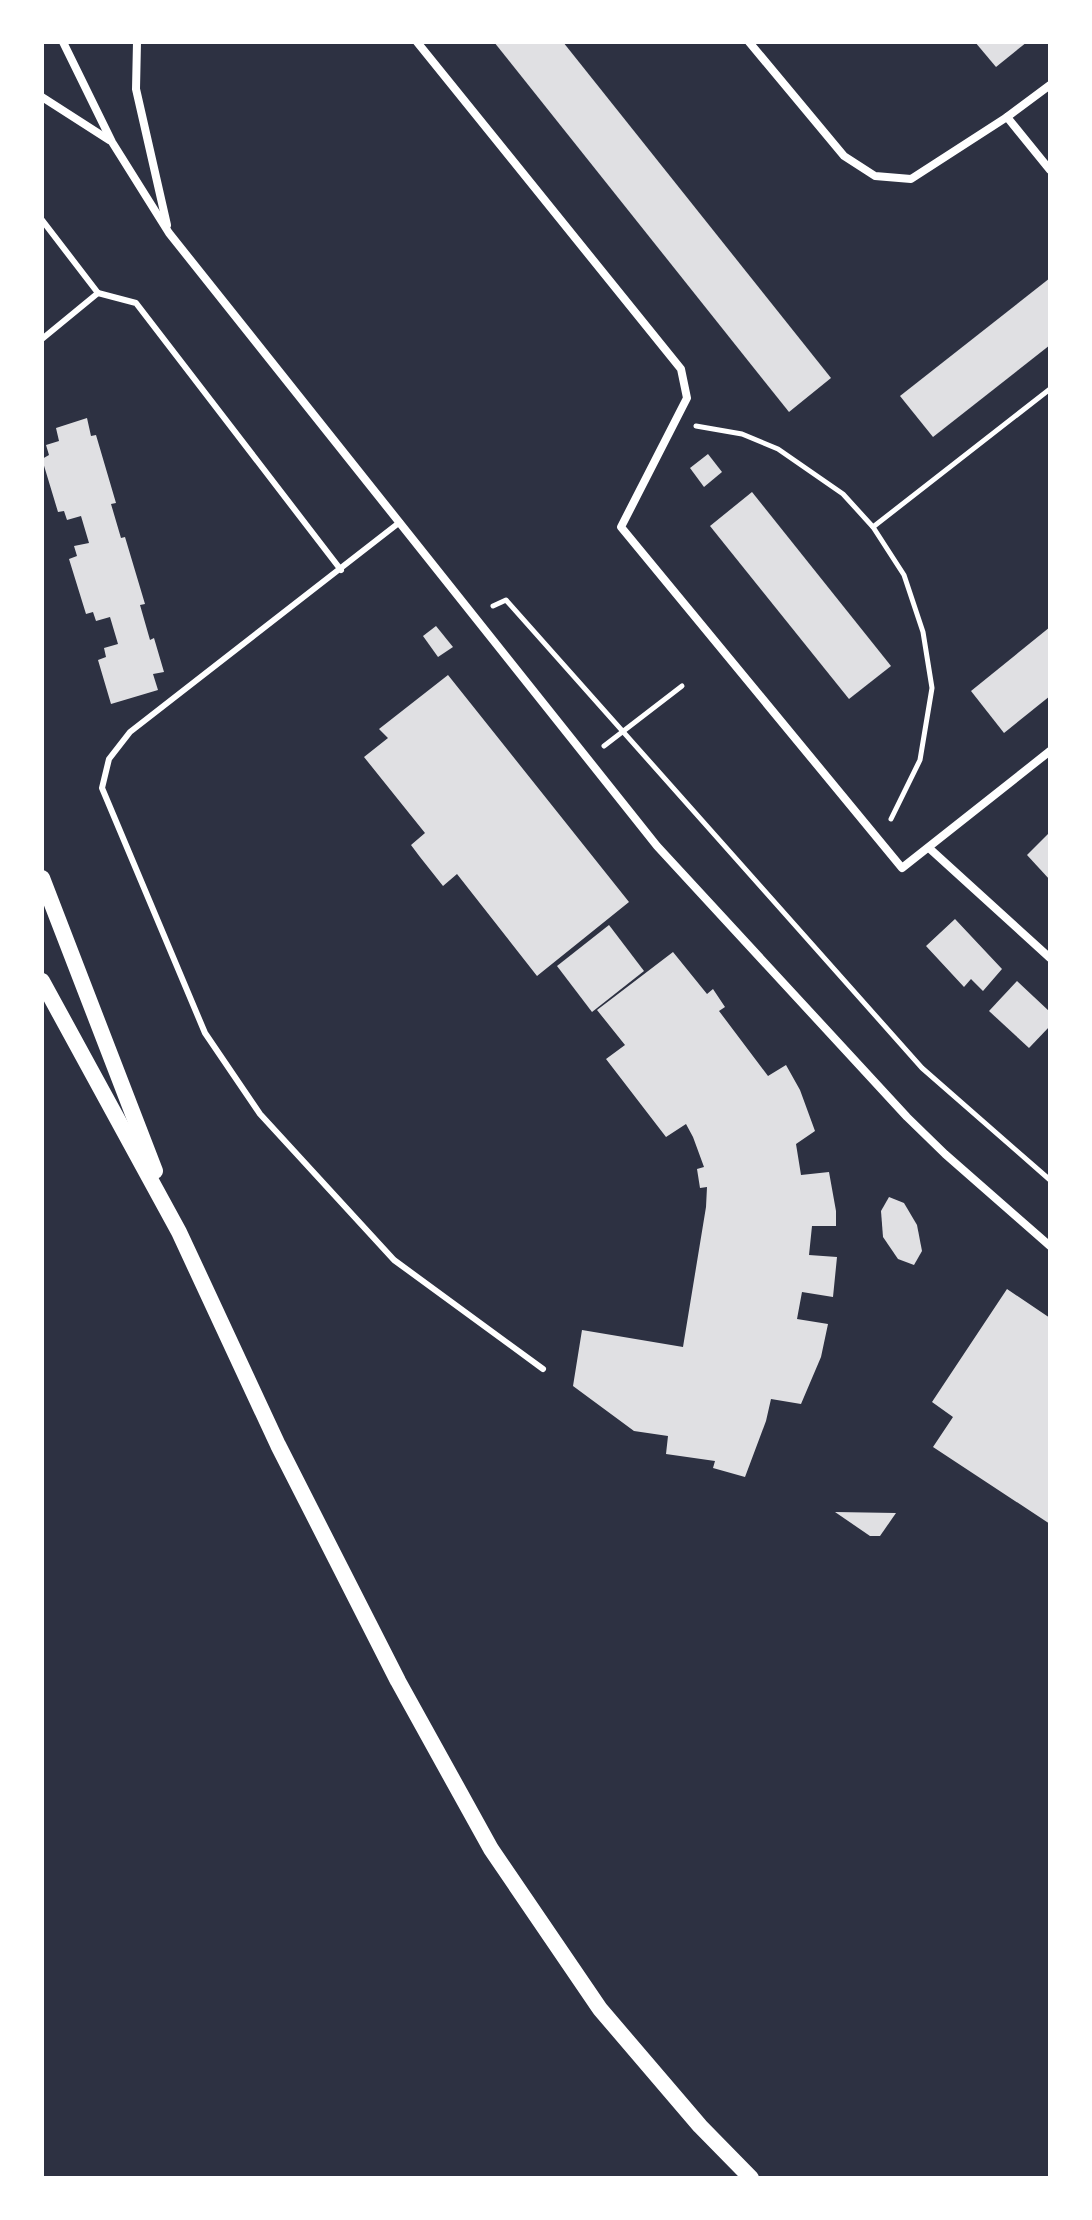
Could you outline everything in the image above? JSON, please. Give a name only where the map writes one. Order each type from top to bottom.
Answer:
[{"type":"main road","points":[[42,878],[179,1232]]},
{"type":"main road","points":[[42,981],[179,1232],[278,1445],[398,1681],[491,1849],[600,2009],[700,2126],[751,2178]]},
{"type":"street","points":[[63,42],[112,142],[169,233],[657,846],[907,1117],[1050,1246]]},
{"type":"street","points":[[137,42],[136,89],[169,233]]},
{"type":"street","points":[[417,42],[681,369],[687,398],[621,527],[902,868],[1050,751]]},
{"type":"street","points":[[749,42],[844,156],[875,176],[911,179],[1007,117],[1050,85]]},
{"type":"street","points":[[42,97],[112,142]]},
{"type":"street","points":[[1007,117],[1050,170]]},
{"type":"street","points":[[929,848],[1050,958]]},
{"type":"lane","points":[[42,220],[98,293],[136,303],[341,570]]},
{"type":"lane","points":[[42,339],[98,293]]},
{"type":"lane","points":[[400,522],[130,732],[109,759],[102,788],[205,1033],[260,1114],[394,1260],[543,1369]]},
{"type":"path","points":[[873,527],[1050,389]]},
{"type":"path","points":[[674,423],[742,434],[778,449],[843,494],[873,527],[904,575],[923,632],[932,688],[920,760],[879,842]]},
{"type":"path","points":[[474,616],[506,600],[922,1068],[1050,1180]]},
{"type":"path","points":[[588,759],[682,686]]},
{"type":"building","points":[[494,42],[563,42],[831,378],[789,412]]},
{"type":"building","points":[[975,42],[1027,42],[996,67]]},
{"type":"building","points":[[1050,278],[1050,345],[933,437],[900,396]]},
{"type":"building","points":[[87,418],[91,436],[96,435],[116,503],[111,504],[121,538],[125,537],[145,604],[140,605],[150,640],[154,638],[164,672],[153,674],[158,690],[111,704],[98,660],[106,657],[104,648],[118,644],[110,617],[96,621],[93,612],[86,614],[69,559],[77,556],[74,546],[89,543],[81,516],[67,520],[64,511],[58,512],[42,459],[49,455],[46,445],[59,441],[56,428]]},
{"type":"building","points":[[708,454],[722,472],[704,487],[690,468]]},
{"type":"building","points":[[752,492],[891,666],[849,699],[710,526]]},
{"type":"building","points":[[436,626],[453,647],[438,657],[423,636]]},
{"type":"building","points":[[1050,627],[1050,696],[1004,733],[971,691]]},
{"type":"building","points":[[448,675],[629,902],[537,976],[457,874],[443,886],[420,857],[411,845],[425,833],[364,757],[388,738],[379,729]]},
{"type":"building","points":[[1050,832],[1050,880],[1027,855]]},
{"type":"building","points":[[955,919],[1002,969],[983,991],[971,979],[964,987],[926,946]]},
{"type":"building","points":[[609,925],[644,971],[592,1012],[557,966]]},
{"type":"building","points":[[673,952],[707,994],[713,989],[725,1007],[719,1011],[768,1076],[786,1065],[800,1090],[815,1131],[796,1144],[801,1175],[829,1172],[836,1211],[836,1226],[812,1226],[809,1255],[837,1257],[833,1297],[802,1292],[797,1319],[828,1324],[821,1357],[801,1404],[771,1399],[745,1477],[713,1468],[715,1461],[666,1454],[668,1436],[634,1431],[573,1386],[582,1330],[683,1347],[706,1207],[707,1187],[700,1188],[697,1169],[704,1167],[686,1124],[666,1137],[606,1059],[625,1045],[597,1010]]},
{"type":"building","points":[[1017,981],[1050,1012],[1050,1026],[1029,1048],[989,1011]]},
{"type":"building","points":[[889,1197],[904,1203],[917,1225],[922,1251],[914,1265],[898,1259],[883,1237],[881,1211]]},
{"type":"building","points":[[1007,1289],[1050,1318],[1050,1524],[933,1447],[953,1417],[932,1402]]},
{"type":"building","points":[[835,1512],[896,1513],[880,1536],[870,1536]]}]
